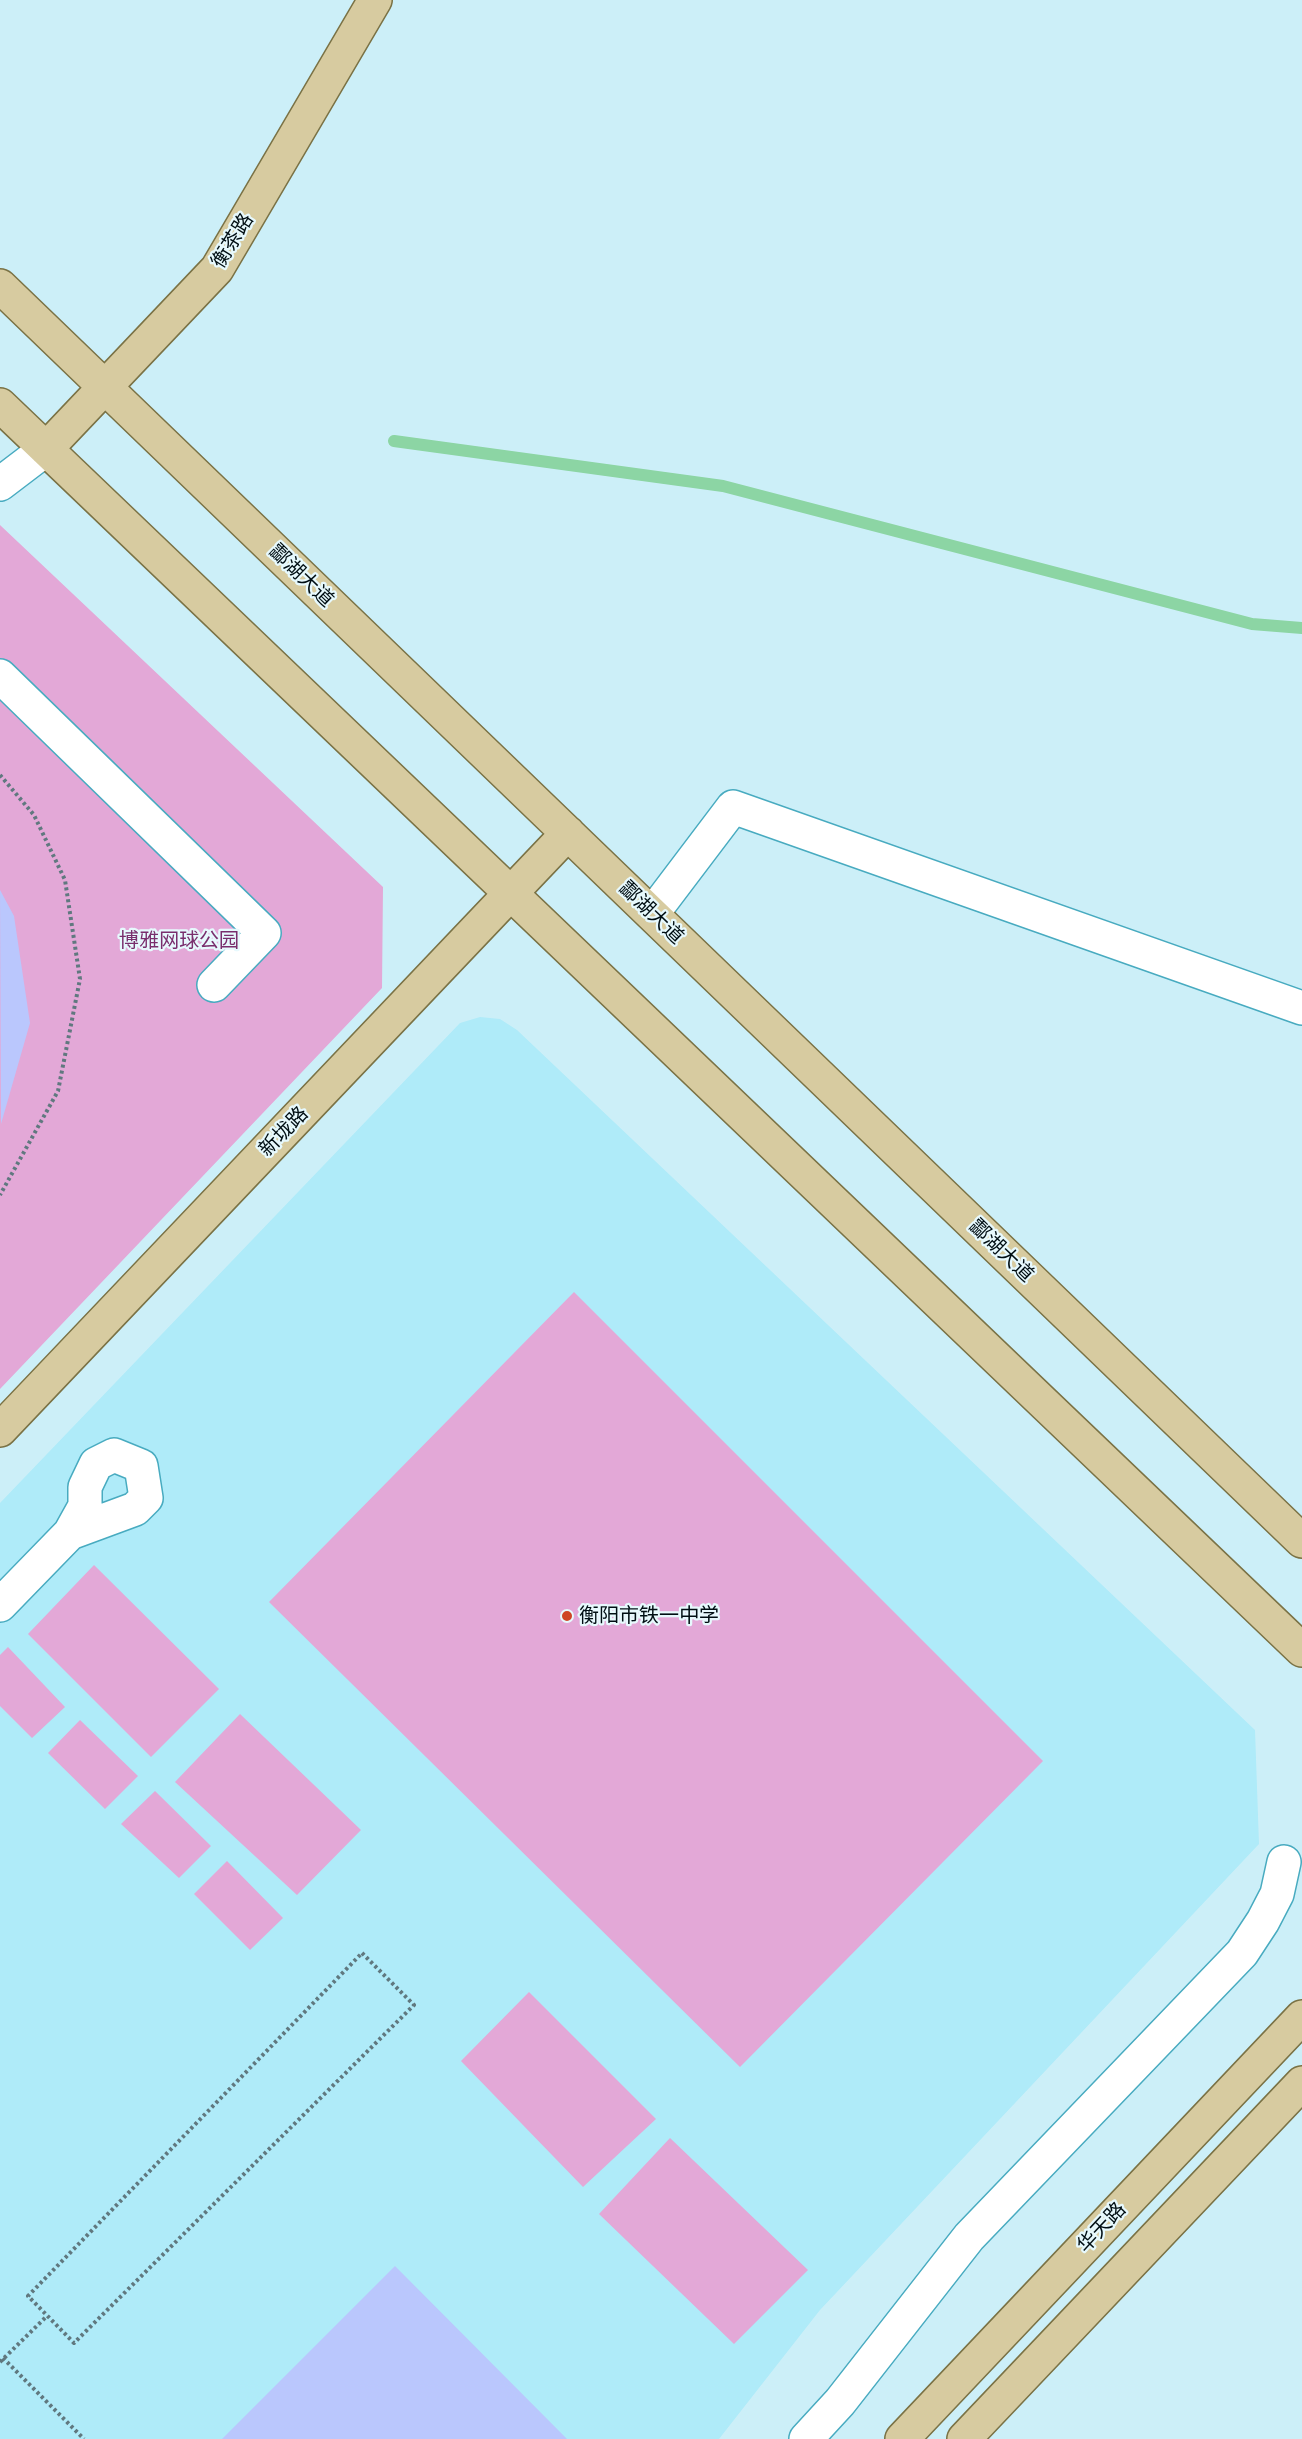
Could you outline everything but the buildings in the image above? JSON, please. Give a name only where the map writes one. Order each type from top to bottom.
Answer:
[{"type":"main road","name":"衡茶路","points":[[46,449],[217,269],[375,0]]},
{"type":"main road","name":"酃湖大道","points":[[0,286],[1302,1541]]},
{"type":"main road","points":[[0,405],[1302,1650]]},
{"type":"main road","name":"新垅路","points":[[0,1430],[568,833]]},
{"type":"main road","name":"华天路","points":[[902,2439],[1302,2016]]},
{"type":"main road","points":[[964,2439],[1302,2083]]},
{"type":"street","points":[[0,484],[46,449]]},
{"type":"street","points":[[0,676],[264,933],[214,985]]},
{"type":"street","points":[[652,914],[733,807],[1302,1008]]},
{"type":"street","points":[[0,1605],[70,1533]]},
{"type":"street","points":[[806,2439],[840,2402],[969,2237],[1242,1953],[1277,1894],[1284,1862]]},
{"type":"path","points":[[0,775],[34,815],[65,880],[80,979],[58,1091],[0,1195]]},
{"type":"path","points":[[362,1953],[414,2005],[74,2343],[47,2316],[28,2296],[362,1953]]},
{"type":"path","points":[[47,2316],[2,2360],[84,2439]]},
{"type":"shaded area","name":"衡阳市铁一中学","points":[[480,1017],[500,1019],[517,1030],[1255,1730],[1259,1844],[820,2310],[719,2439],[0,2439],[0,1503],[460,1023]]},
{"type":"green space","name":"博雅网球公园","points":[[0,525],[383,887],[382,988],[0,1389]]},
{"type":"green space","points":[[574,1292],[1043,1761],[740,2067],[269,1602]]},
{"type":"green space","points":[[94,1565],[219,1689],[151,1757],[28,1634]]},
{"type":"green space","points":[[8,1647],[65,1707],[32,1738],[0,1706],[0,1655]]},
{"type":"green space","points":[[240,1714],[361,1830],[297,1895],[175,1782]]},
{"type":"green space","points":[[80,1720],[138,1776],[105,1809],[48,1753]]},
{"type":"green space","points":[[155,1791],[211,1846],[179,1878],[121,1824]]},
{"type":"green space","points":[[227,1861],[283,1918],[250,1950],[194,1894]]},
{"type":"green space","points":[[529,1992],[656,2119],[583,2187],[461,2061]]},
{"type":"green space","points":[[670,2138],[808,2270],[734,2344],[599,2214]]},
{"type":"waterway","points":[[394,441],[723,486],[1252,624],[1302,628]]},
{"type":"place","name":"衡阳市铁一中学","points":[[567,1616]]}]
